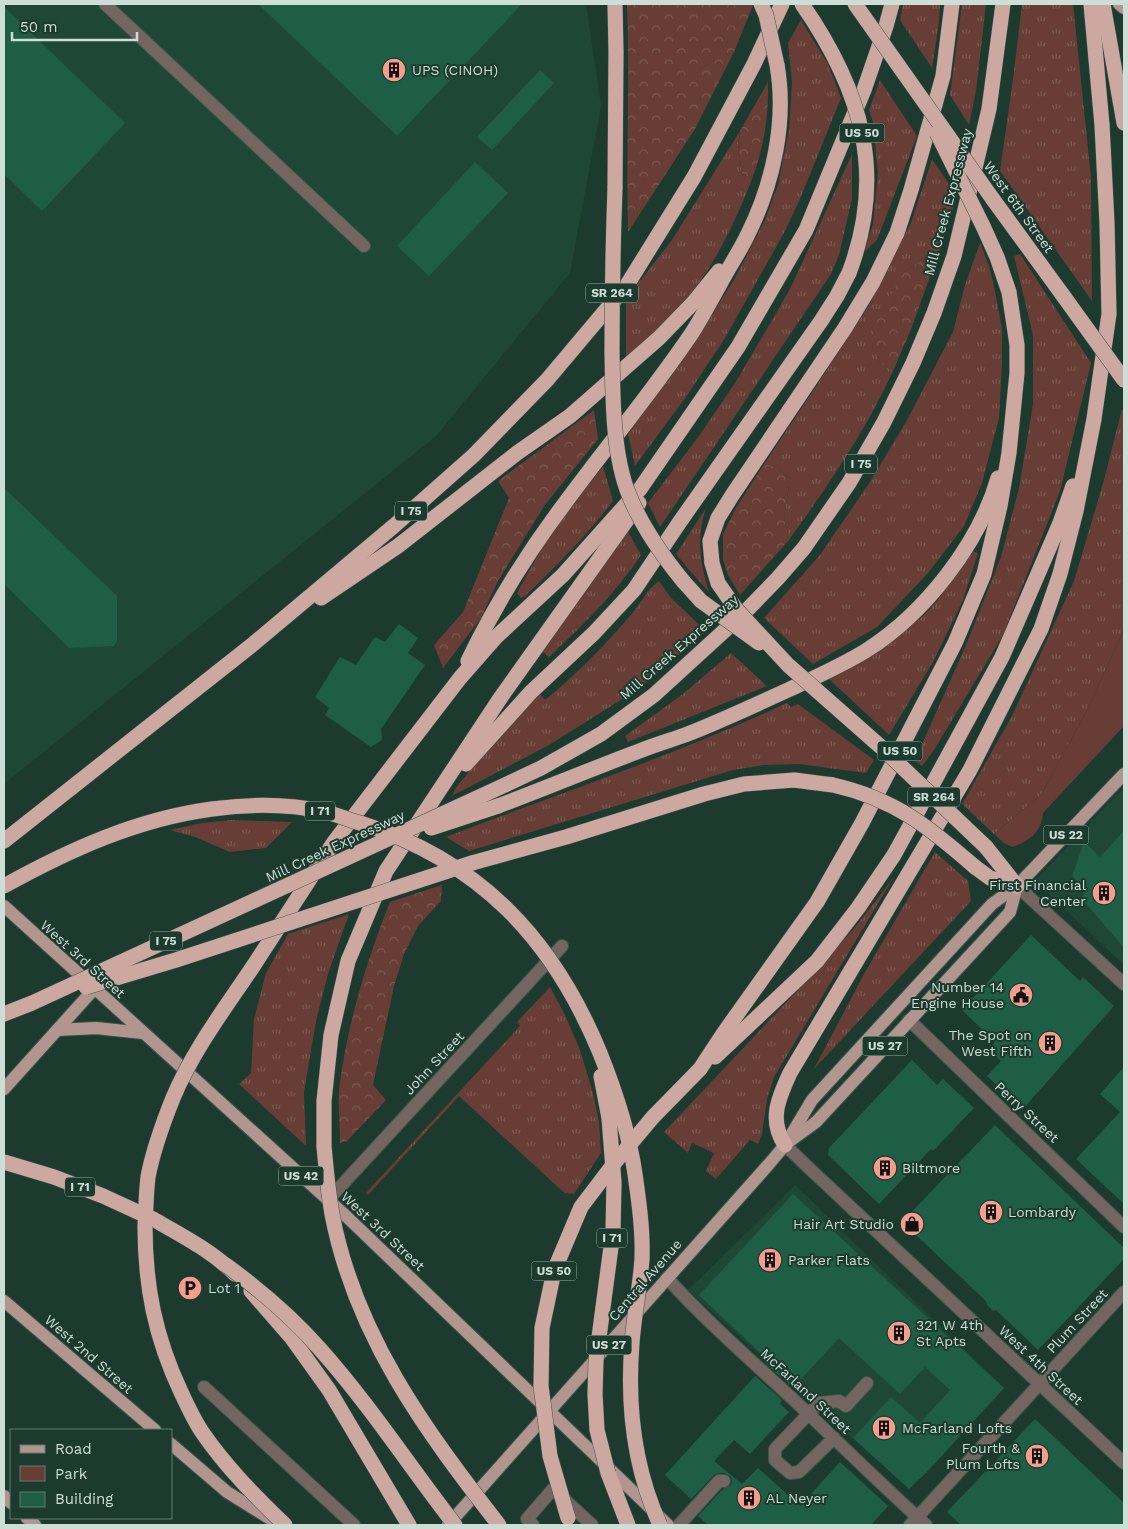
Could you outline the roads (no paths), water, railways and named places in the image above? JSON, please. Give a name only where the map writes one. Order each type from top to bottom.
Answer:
[{"type":"highway","name":"SR 264","points":[[615,4],[615,188],[612,278],[613,398],[620,463],[628,494],[656,547],[701,601],[788,665],[881,747],[986,847],[1017,886]]},
{"type":"highway","points":[[460,678],[479,638],[531,550],[692,332],[748,234],[760,207],[776,152],[780,99],[776,65],[766,15],[761,4]]},
{"type":"highway","name":"I 75","points":[[4,841],[252,645],[394,525],[474,455],[547,380],[627,285],[694,177],[754,64],[782,4]]},
{"type":"highway","name":"US 50","points":[[499,1525],[412,1408],[371,1334],[343,1258],[334,1222],[324,1146],[324,1101],[331,1035],[348,961],[386,871],[436,796],[532,692],[594,633],[634,590],[678,523],[821,321],[849,273],[865,218],[867,195],[864,142],[848,88],[836,58],[802,4]]},
{"type":"highway","name":"West 6th Street","points":[[855,4],[1124,380]]},
{"type":"highway","points":[[285,1525],[222,1459],[201,1430],[185,1400],[161,1345],[148,1290],[146,1202],[148,1178],[162,1126],[187,1070],[334,842],[460,678],[496,637],[563,575],[640,489],[738,347],[806,230],[864,90],[892,4]]},
{"type":"highway","points":[[788,665],[736,609],[718,582],[712,563],[710,541],[718,518],[845,328],[873,282],[897,233],[912,190],[943,76],[952,4]]},
{"type":"highway","name":"Mill Creek Expressway","points":[[4,1014],[32,1003],[541,768],[601,734],[654,695],[746,611],[804,548],[849,482],[884,422],[913,363],[934,313],[954,256],[989,109],[1003,4]]},
{"type":"highway","points":[[786,1144],[778,1132],[776,1113],[781,1093],[790,1073],[970,770],[1041,629],[1060,574],[1076,511],[1099,394],[1109,314],[1107,223],[1102,134],[1091,4]]},
{"type":"highway","points":[[1103,4],[1108,23],[1124,123]]},
{"type":"highway","name":"US 50","points":[[572,1525],[568,1518],[550,1456],[541,1386],[542,1328],[554,1271],[581,1207],[653,1117],[700,1069],[816,902],[862,823],[955,643],[987,564],[1000,506],[1015,398],[1017,345],[1014,317],[1009,292],[997,257],[983,226],[905,76]]},
{"type":"highway","points":[[252,645],[398,546],[517,453],[570,416],[659,338],[693,303],[748,234]]},
{"type":"highway","points":[[365,850],[498,806],[642,750],[686,735],[842,665],[869,649],[895,629],[929,597],[955,565],[971,540],[986,511],[997,481],[1008,440],[1015,398]]},
{"type":"highway","points":[[436,796],[501,697],[646,494],[693,412]]},
{"type":"highway","points":[[700,1069],[736,1039],[817,961],[858,908],[894,855],[1002,657],[1060,523],[1088,444]]},
{"type":"highway","points":[[32,1003],[176,960],[472,863],[566,837],[704,794],[744,784],[794,780],[833,785],[867,794],[900,809],[924,824],[990,878],[1017,886]]},
{"type":"highway","name":"I 71","points":[[4,886],[99,839],[159,819],[233,806],[288,807],[326,812],[370,826],[409,842],[443,858],[470,877],[506,907],[548,957],[577,1004],[598,1062],[604,1090],[609,1118],[614,1182],[613,1232],[596,1360],[595,1394],[597,1430],[608,1473],[628,1525]]},
{"type":"highway","points":[[577,1004],[593,1036],[617,1097],[627,1131],[635,1173],[642,1232],[642,1258],[630,1372],[632,1420],[635,1450],[644,1485],[660,1525]]},
{"type":"highway","name":"I 71","points":[[4,1162],[54,1177],[103,1196],[153,1219],[194,1242],[276,1305],[320,1348],[348,1382],[455,1525]]},
{"type":"highway","points":[[226,1265],[272,1314],[315,1370],[409,1525]]},
{"type":"main road","points":[[1119,4],[1124,8]]},
{"type":"main road","name":"Central Avenue","points":[[448,1525],[786,1144],[812,1100],[992,904],[1017,886],[1124,774]]},
{"type":"main road","name":"Central Avenue","points":[[786,1144],[816,1122],[1010,912],[1017,886]]},
{"type":"main road","name":"West 3rd Street","points":[[4,906],[328,1200],[668,1525]]},
{"type":"main road","points":[[4,1089],[94,989]]},
{"type":"main road","points":[[57,1030],[96,1028],[143,1033]]},
{"type":"main road","name":"West 2nd Street","points":[[4,1301],[154,1429]]},
{"type":"main road","points":[[172,1445],[227,1492],[280,1525]]},
{"type":"street","points":[[105,4],[364,246]]},
{"type":"street","points":[[1017,886],[1047,911],[1124,984]]},
{"type":"street","name":"John Street","points":[[328,1200],[562,946]]},
{"type":"street","name":"Perry Street","points":[[909,1020],[1124,1227]]},
{"type":"street","name":"West 4th Street","points":[[786,1144],[817,1176],[1124,1463]]},
{"type":"street","name":"McFarland Street","points":[[667,1278],[698,1312],[809,1414],[918,1523]]},
{"type":"street","name":"Plum Street","points":[[918,1523],[1039,1384],[1124,1292]]},
{"type":"street","points":[[834,1438],[799,1472],[790,1473],[775,1460],[775,1449],[819,1403],[840,1401],[846,1406],[867,1383]]},
{"type":"street","points":[[204,1387],[354,1525]]},
{"type":"street","points":[[679,1525],[719,1481],[724,1481]]},
{"type":"street","points":[[533,1525],[527,1519],[553,1489],[592,1525]]},
{"type":"place","name":"UPS (CINOH)","points":[[394,70]]},
{"type":"place","name":"First Financial Center","points":[[1104,893]]},
{"type":"place","name":"Number 14 Engine House","points":[[1021,995]]},
{"type":"place","name":"The Spot on West Fifth","points":[[1050,1043]]},
{"type":"place","name":"Biltmore","points":[[885,1168]]},
{"type":"place","name":"Lombardy","points":[[991,1212]]},
{"type":"place","name":"Hair Art Studio","points":[[912,1224]]},
{"type":"place","name":"Parker Flats","points":[[770,1260]]},
{"type":"place","name":"Lot 1","points":[[190,1288]]},
{"type":"place","name":"321 W 4th St Apts","points":[[899,1333]]},
{"type":"place","name":"McFarland Lofts","points":[[884,1428]]},
{"type":"place","name":"Fourth & Plum Lofts","points":[[1037,1456]]},
{"type":"place","name":"AL Neyer","points":[[749,1498]]}]
